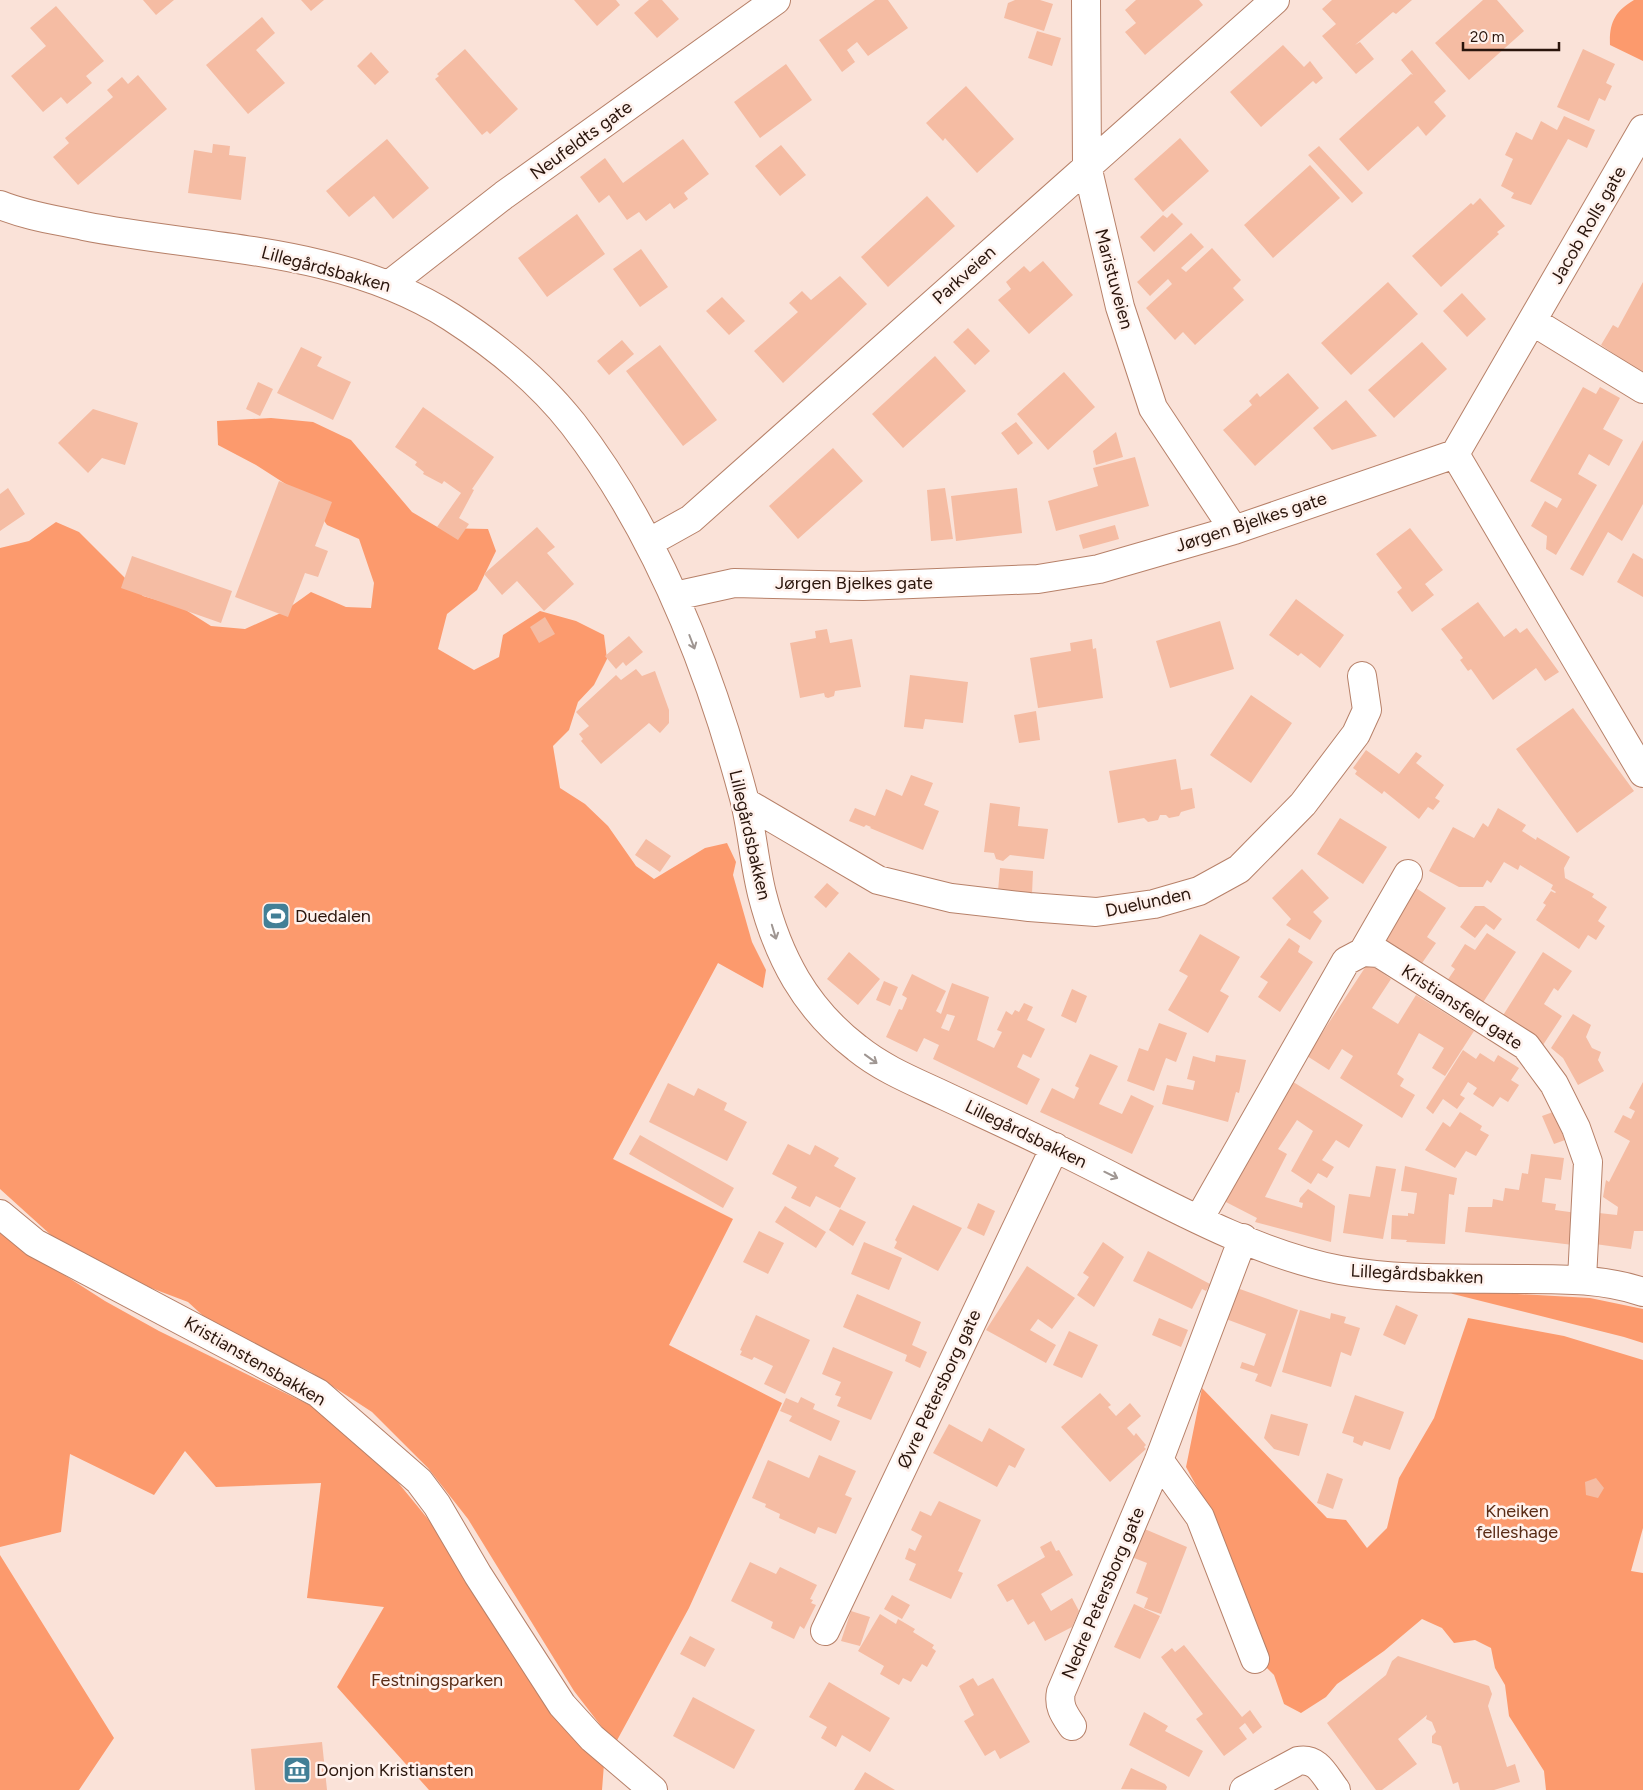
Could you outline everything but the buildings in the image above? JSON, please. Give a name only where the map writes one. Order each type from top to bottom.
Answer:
[{"type":"street","name":"Neufeldts gate","points":[[390,284],[504,195],[776,0]]},
{"type":"street","name":"Maristuveien","points":[[1086,0],[1086,166],[1120,307],[1153,408],[1234,530]]},
{"type":"street","name":"Parkveien","points":[[648,543],[691,519],[1275,0]]},
{"type":"street","name":"Jacob Rolls gate","points":[[1455,454],[1643,129]]},
{"type":"street","name":"Lillegårdsbakken","points":[[0,205],[19,213],[122,233],[258,251],[315,263],[390,284],[450,316],[517,365],[572,422],[624,500],[675,596],[718,710],[745,802],[762,894],[781,955],[803,993],[824,1020],[880,1065],[1055,1147],[1199,1219],[1291,1258],[1340,1270],[1393,1276],[1582,1279],[1643,1292]]},
{"type":"street","points":[[1532,320],[1643,389]]},
{"type":"street","points":[[1455,454],[1643,773]]},
{"type":"street","name":"Jørgen Bjelkes gate","points":[[675,596],[734,583],[863,586],[1038,579],[1099,568],[1234,530],[1455,454]]},
{"type":"street","name":"Duelunden","points":[[745,802],[878,880],[951,898],[1029,907],[1096,912],[1154,904],[1199,891],[1239,869],[1303,804],[1356,734],[1367,710],[1362,676]]},
{"type":"street","points":[[1199,1219],[1346,961],[1363,952],[1408,874]]},
{"type":"street","name":"Kristiansfeld gate","points":[[1363,952],[1379,953],[1526,1046],[1554,1084],[1576,1128],[1588,1162],[1582,1279]]},
{"type":"street","name":"Øvre Petersborg gate","points":[[825,1631],[1055,1147]]},
{"type":"street","name":"Kristianstensbakken","points":[[0,1214],[35,1243],[318,1393],[419,1481],[437,1505],[488,1591],[562,1705],[592,1738],[653,1790]]},
{"type":"street","name":"Nedre Petersborg gate","points":[[1072,1726],[1062,1710],[1059,1700],[1061,1692],[1159,1460],[1242,1238]]},
{"type":"street","points":[[1159,1460],[1200,1517],[1255,1659]]},
{"type":"street","points":[[1244,1790],[1298,1761],[1307,1759],[1317,1764],[1336,1790]]},
{"type":"green space","points":[[1634,0],[1643,0],[1643,61],[1610,45],[1612,24],[1615,18],[1627,4]]},
{"type":"green space","name":"Duedalen","points":[[271,418],[313,422],[351,440],[412,512],[439,528],[488,529],[496,551],[477,590],[447,614],[438,649],[474,670],[499,657],[503,635],[540,611],[576,621],[604,635],[607,659],[594,685],[578,702],[569,730],[553,746],[560,788],[585,804],[608,826],[636,866],[654,879],[705,848],[727,843],[736,862],[733,875],[752,942],[766,970],[763,988],[718,963],[613,1159],[733,1219],[669,1345],[782,1403],[689,1608],[615,1744],[574,1691],[468,1519],[428,1468],[372,1412],[309,1371],[213,1325],[188,1302],[101,1269],[52,1236],[0,1189],[0,548],[29,541],[56,522],[79,532],[143,596],[181,607],[211,626],[245,629],[283,612],[311,592],[346,607],[371,608],[374,583],[359,539],[327,525],[309,499],[256,465],[218,445],[217,421]]},
{"type":"green space","name":"Festningsparken","points":[[0,1224],[44,1262],[105,1301],[159,1331],[334,1417],[382,1463],[437,1530],[555,1718],[604,1764],[602,1790],[429,1790],[337,1687],[384,1607],[307,1598],[321,1483],[216,1487],[185,1451],[154,1495],[70,1454],[61,1532],[0,1547]]},
{"type":"green space","points":[[1445,1290],[1590,1298],[1643,1309],[1643,1343],[1453,1294]]},
{"type":"green space","name":"Kneiken felleshage","points":[[1468,1318],[1564,1336],[1643,1360],[1643,1528],[1631,1571],[1643,1573],[1643,1790],[1546,1790],[1544,1771],[1509,1716],[1505,1685],[1495,1668],[1491,1648],[1475,1640],[1454,1643],[1442,1628],[1422,1619],[1384,1651],[1337,1684],[1326,1697],[1301,1713],[1284,1704],[1274,1675],[1263,1664],[1214,1518],[1186,1467],[1202,1388],[1327,1518],[1346,1520],[1367,1548],[1387,1528],[1399,1478],[1434,1418]]},
{"type":"green space","points":[[0,1555],[114,1738],[79,1790],[0,1790]]},
{"type":"place","name":"Duedalen","points":[[276,916]]},
{"type":"place","name":"Donjon Kristiansten","points":[[297,1770]]}]
